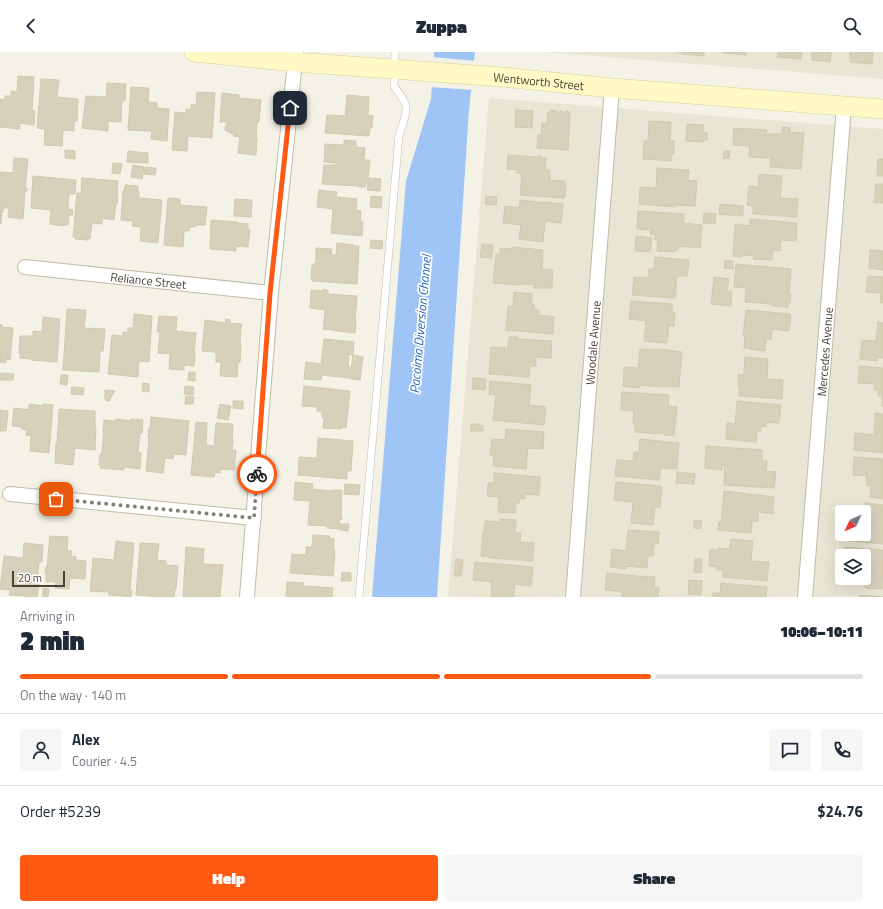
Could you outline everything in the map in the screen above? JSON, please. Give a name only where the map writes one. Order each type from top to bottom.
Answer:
[{"type":"street","name":"Wentworth Street","points":[[194,52],[397,63],[502,78],[883,109]]},
{"type":"street","points":[[247,597],[270,293],[295,57]]},
{"type":"street","name":"Woodale Avenue","points":[[573,597],[612,88]]},
{"type":"street","name":"Mercedes Avenue","points":[[805,597],[844,106]]},
{"type":"street","name":"Reliance Street","points":[[25,267],[270,293]]},
{"type":"street","points":[[10,494],[254,518]]},
{"type":"lane","points":[[359,597],[399,135],[405,117],[406,105],[394,86],[397,63]]},
{"type":"shaded area","points":[[544,52],[883,52],[883,79]]},
{"type":"shaded area","points":[[489,98],[883,129],[883,597],[448,597]]},
{"type":"water","name":"Pacoima Diversion Channel","points":[[434,52],[475,52],[469,110],[437,597],[372,597],[406,181],[431,99]]},
{"type":"pier","points":[[432,57],[476,61],[473,90],[430,87]]},
{"type":"building","points":[[677,52],[704,52],[704,56],[682,54]]},
{"type":"building","points":[[746,52],[746,55],[723,53]]},
{"type":"building","points":[[778,52],[802,52],[801,59],[777,57]]},
{"type":"building","points":[[812,52],[831,52],[830,62],[812,60]]},
{"type":"building","points":[[850,52],[873,52],[872,64],[850,62]]},
{"type":"building","points":[[18,76],[34,77],[32,110],[35,111],[34,125],[20,123],[20,129],[0,127],[0,99],[5,100],[5,96],[11,96],[11,91],[17,92]]},
{"type":"building","points":[[41,79],[59,80],[57,97],[78,99],[77,121],[74,121],[74,131],[63,130],[62,146],[44,145],[45,129],[37,128]]},
{"type":"building","points":[[107,83],[126,84],[125,101],[122,101],[121,122],[108,121],[108,131],[82,128],[86,96],[106,97]]},
{"type":"building","points":[[131,87],[149,88],[148,102],[157,103],[157,108],[169,109],[167,141],[151,139],[152,131],[128,130]]},
{"type":"building","points":[[197,92],[215,93],[212,138],[188,136],[187,151],[172,150],[175,112],[186,113],[186,109],[191,110],[191,104],[196,105]]},
{"type":"building","points":[[222,93],[239,95],[239,98],[261,100],[259,122],[257,122],[256,155],[238,153],[240,137],[234,136],[225,130],[227,122],[220,122]]},
{"type":"building","points":[[347,95],[369,97],[368,115],[373,116],[372,128],[370,128],[369,136],[325,133],[327,115],[345,116]]},
{"type":"building","points":[[516,110],[533,111],[532,128],[515,127]]},
{"type":"building","points":[[551,110],[557,111],[556,113],[563,111],[565,114],[566,111],[570,114],[568,150],[537,148],[538,135],[541,135],[542,123],[547,124],[548,112],[551,112]]},
{"type":"building","points":[[649,121],[671,122],[670,140],[674,141],[674,153],[672,154],[671,161],[643,159],[644,141],[648,141]]},
{"type":"building","points":[[687,124],[704,125],[703,132],[707,133],[707,140],[703,140],[703,142],[686,141]]},
{"type":"building","points":[[782,127],[790,128],[790,132],[804,133],[801,169],[770,167],[771,158],[749,157],[750,146],[733,145],[734,128],[767,130],[766,134],[782,134]]},
{"type":"building","points":[[344,140],[356,141],[356,147],[365,148],[364,160],[370,160],[368,178],[381,179],[380,191],[367,190],[368,184],[365,184],[365,187],[358,187],[322,184],[324,165],[336,165],[336,163],[324,162],[325,144],[344,145]]},
{"type":"building","points":[[65,150],[75,151],[75,159],[65,158]]},
{"type":"building","points":[[128,151],[148,153],[148,163],[127,162]]},
{"type":"building","points":[[724,151],[730,151],[729,158],[723,158]]},
{"type":"building","points":[[508,155],[541,156],[540,157],[546,158],[545,170],[550,170],[550,180],[565,181],[565,197],[520,195],[522,174],[517,173],[517,170],[507,169]]},
{"type":"building","points":[[14,158],[28,159],[25,188],[27,188],[27,191],[25,191],[23,219],[8,217],[9,208],[2,208],[3,212],[0,224],[0,172],[13,173]]},
{"type":"building","points":[[878,159],[883,159],[883,176],[877,176]]},
{"type":"building","points":[[113,163],[122,164],[120,174],[112,173]]},
{"type":"building","points":[[133,165],[144,167],[142,179],[131,177]]},
{"type":"building","points":[[145,167],[156,168],[155,175],[144,174]]},
{"type":"building","points":[[657,168],[689,170],[688,180],[697,181],[695,206],[677,205],[676,207],[639,204],[640,187],[656,188]]},
{"type":"building","points":[[759,174],[782,176],[780,198],[798,199],[797,217],[753,214],[753,206],[747,205],[749,186],[758,187]]},
{"type":"building","points":[[33,176],[76,180],[75,194],[69,194],[68,209],[73,210],[73,215],[69,215],[68,225],[63,226],[50,224],[51,210],[31,208]]},
{"type":"building","points":[[82,178],[118,181],[118,199],[114,220],[102,218],[102,224],[92,223],[90,239],[88,238],[88,240],[75,239],[75,237],[73,237],[77,193],[81,193]]},
{"type":"building","points":[[876,184],[883,184],[883,203],[874,202]]},
{"type":"building","points":[[125,185],[138,186],[139,198],[162,200],[158,243],[140,241],[141,227],[132,226],[133,221],[121,220],[123,191]]},
{"type":"building","points":[[319,190],[337,192],[336,197],[357,199],[356,210],[361,211],[360,222],[363,222],[362,236],[331,233],[333,209],[317,207]]},
{"type":"building","points":[[371,196],[382,197],[381,208],[370,207]]},
{"type":"building","points":[[486,196],[497,197],[496,205],[485,204]]},
{"type":"building","points":[[168,198],[180,199],[180,205],[207,207],[205,225],[195,225],[195,227],[190,227],[189,231],[184,231],[183,247],[164,245]]},
{"type":"building","points":[[235,199],[252,200],[251,217],[234,216]]},
{"type":"building","points":[[520,200],[563,204],[561,223],[545,221],[543,242],[519,239],[521,225],[503,223],[505,206],[519,208]]},
{"type":"building","points":[[720,204],[743,206],[743,216],[719,214]]},
{"type":"building","points":[[638,211],[684,214],[683,223],[702,225],[700,248],[678,246],[678,250],[675,250],[675,252],[657,251],[658,240],[655,240],[655,235],[650,234],[651,230],[637,229]]},
{"type":"building","points":[[704,213],[716,214],[715,224],[703,223]]},
{"type":"building","points":[[750,219],[797,223],[796,241],[781,240],[780,251],[773,250],[772,260],[753,259],[754,256],[733,256],[735,224],[750,226]]},
{"type":"building","points":[[211,220],[248,224],[248,229],[250,230],[248,247],[236,246],[236,251],[210,249]]},
{"type":"building","points":[[636,236],[652,238],[650,252],[635,251]]},
{"type":"building","points":[[371,240],[383,241],[382,249],[370,248]]},
{"type":"building","points":[[337,243],[359,246],[357,284],[312,281],[311,279],[312,265],[316,263],[316,248],[332,249],[331,255],[336,255]]},
{"type":"building","points":[[482,244],[493,245],[492,258],[480,257]]},
{"type":"building","points":[[512,247],[543,250],[542,269],[553,270],[552,288],[534,288],[534,285],[493,283],[496,254],[500,254],[500,248],[512,249]]},
{"type":"building","points":[[870,250],[883,251],[883,270],[869,268]]},
{"type":"building","points":[[655,257],[689,260],[687,276],[677,276],[675,298],[632,295],[634,277],[648,278],[649,269],[654,269]]},
{"type":"building","points":[[725,261],[733,261],[733,269],[724,268]]},
{"type":"building","points":[[736,264],[791,269],[789,294],[791,294],[788,307],[745,302],[746,288],[734,287]]},
{"type":"building","points":[[868,276],[883,277],[883,303],[880,302],[881,293],[866,292]]},
{"type":"building","points":[[714,277],[729,279],[727,291],[732,291],[731,306],[711,304]]},
{"type":"building","points":[[323,289],[328,290],[328,294],[357,296],[355,333],[323,329],[325,310],[310,308],[311,290],[323,291]]},
{"type":"building","points":[[514,292],[532,294],[531,304],[534,304],[534,309],[539,310],[538,315],[554,317],[553,334],[506,330],[508,306],[513,306]]},
{"type":"building","points":[[631,301],[672,304],[672,312],[675,312],[674,326],[669,325],[667,343],[644,341],[646,321],[629,319]]},
{"type":"building","points":[[67,309],[86,310],[84,328],[105,329],[103,351],[100,351],[99,372],[63,370]]},
{"type":"building","points":[[746,310],[790,314],[789,330],[772,329],[771,339],[766,339],[765,351],[744,348],[745,336],[743,336]]},
{"type":"building","points":[[134,314],[152,316],[149,362],[139,361],[138,377],[108,374],[112,335],[123,336],[123,332],[128,333],[128,328],[133,328]]},
{"type":"building","points":[[159,316],[177,317],[176,331],[196,333],[194,366],[184,365],[184,370],[169,369],[170,354],[158,353],[160,332],[157,332]]},
{"type":"building","points":[[43,317],[60,319],[57,362],[20,358],[20,336],[33,336],[33,331],[42,332]]},
{"type":"building","points":[[226,319],[230,320],[230,323],[242,324],[240,362],[238,362],[237,377],[220,376],[221,362],[216,362],[216,353],[202,351],[205,320],[225,323]]},
{"type":"building","points":[[878,322],[883,323],[883,358],[877,358],[877,361],[860,359],[862,340],[876,341]]},
{"type":"building","points":[[0,324],[2,327],[13,328],[10,360],[6,359],[6,363],[0,362]]},
{"type":"building","points":[[509,337],[552,341],[551,358],[536,357],[536,366],[530,366],[529,377],[489,374],[491,347],[506,348],[505,357],[507,357]]},
{"type":"building","points":[[324,339],[354,342],[353,355],[349,354],[349,378],[322,375],[321,380],[304,379],[306,362],[321,364]]},
{"type":"building","points":[[640,349],[661,349],[682,352],[679,387],[639,385],[639,388],[623,386],[624,367],[638,368]]},
{"type":"building","points":[[353,355],[363,357],[360,380],[350,379]]},
{"type":"building","points":[[745,357],[768,359],[767,379],[783,380],[782,399],[739,396],[739,374],[744,375]]},
{"type":"building","points":[[859,366],[883,368],[883,406],[882,396],[878,396],[879,390],[874,390],[875,384],[858,383]]},
{"type":"building","points":[[189,372],[195,372],[195,381],[188,380]]},
{"type":"building","points":[[0,373],[14,374],[13,380],[0,380]]},
{"type":"building","points":[[61,375],[68,375],[67,385],[60,384]]},
{"type":"building","points":[[473,378],[486,379],[485,390],[472,389]]},
{"type":"building","points":[[490,381],[531,385],[529,405],[546,407],[544,425],[493,420],[496,395],[489,394]]},
{"type":"building","points":[[143,383],[149,384],[149,392],[142,391]]},
{"type":"building","points":[[185,386],[194,387],[193,395],[184,394]]},
{"type":"building","points":[[304,386],[350,391],[346,428],[323,428],[324,418],[322,417],[322,412],[317,411],[317,407],[302,406]]},
{"type":"building","points":[[72,387],[84,388],[83,395],[71,394]]},
{"type":"building","points":[[105,390],[115,391],[109,401],[105,400]]},
{"type":"building","points":[[622,392],[669,395],[668,406],[677,407],[674,436],[664,435],[664,433],[635,432],[635,425],[633,424],[634,411],[621,410]]},
{"type":"building","points":[[186,396],[194,397],[193,404],[185,404]]},
{"type":"building","points":[[233,401],[243,401],[243,409],[233,408]]},
{"type":"building","points":[[737,401],[781,405],[779,423],[766,422],[766,427],[761,426],[761,431],[757,431],[756,442],[726,439],[727,423],[735,424]]},
{"type":"building","points":[[29,404],[43,406],[43,404],[53,405],[49,453],[30,451],[31,436],[26,435],[27,430],[22,429],[22,427],[12,426],[14,408],[29,410]]},
{"type":"building","points":[[220,404],[231,406],[228,420],[217,418]]},
{"type":"building","points":[[59,409],[95,411],[95,450],[75,448],[73,465],[55,463]]},
{"type":"building","points":[[0,410],[8,411],[6,431],[0,431]]},
{"type":"building","points":[[875,413],[883,414],[883,453],[854,450],[855,433],[874,435]]},
{"type":"building","points":[[151,417],[189,421],[186,455],[174,454],[173,459],[165,458],[163,473],[146,471]]},
{"type":"building","points":[[116,419],[131,421],[131,419],[143,420],[138,453],[141,453],[140,469],[124,467],[124,470],[100,468],[101,466],[99,465],[100,455],[102,452],[104,420],[115,421]]},
{"type":"building","points":[[196,422],[207,423],[206,445],[214,446],[216,423],[233,424],[232,450],[236,450],[234,470],[220,469],[220,473],[215,472],[214,477],[191,475]]},
{"type":"building","points":[[471,424],[479,424],[479,426],[483,426],[483,431],[470,431]]},
{"type":"building","points":[[506,429],[544,432],[543,449],[528,448],[526,469],[493,466],[494,456],[490,455],[492,439],[505,440]]},
{"type":"building","points":[[318,438],[353,441],[351,471],[347,471],[347,479],[298,475],[299,457],[317,458]]},
{"type":"building","points":[[640,439],[679,443],[677,469],[661,468],[659,480],[615,476],[617,460],[633,461],[634,452],[639,452]]},
{"type":"building","points":[[706,446],[762,450],[762,461],[767,461],[766,471],[776,472],[774,488],[724,485],[725,465],[722,465],[722,470],[705,468]]},
{"type":"building","points":[[854,457],[883,459],[883,499],[870,497],[871,486],[866,485],[867,476],[853,475]]},
{"type":"building","points":[[677,472],[695,474],[694,484],[676,483]]},
{"type":"building","points":[[494,473],[540,477],[539,495],[525,494],[525,499],[520,498],[519,503],[516,503],[515,513],[498,512],[499,497],[487,496],[488,483],[494,483]]},
{"type":"building","points":[[295,482],[313,484],[312,489],[332,491],[342,490],[342,520],[340,519],[339,529],[327,528],[327,526],[308,525],[310,501],[294,500]]},
{"type":"building","points":[[616,482],[662,487],[660,507],[655,507],[653,525],[631,523],[633,502],[614,500]]},
{"type":"building","points":[[345,484],[360,485],[359,495],[344,494]]},
{"type":"building","points":[[724,491],[774,497],[773,514],[758,512],[758,521],[752,521],[751,533],[718,530],[719,522],[721,523]]},
{"type":"building","points":[[865,503],[883,505],[883,544],[848,541],[871,541],[871,505],[865,505]]},
{"type":"building","points":[[500,519],[516,520],[515,533],[521,533],[520,542],[534,543],[533,561],[481,556],[485,521],[500,522]]},
{"type":"building","points":[[694,520],[702,521],[700,529],[694,528]]},
{"type":"building","points":[[340,524],[349,524],[348,531],[340,530]]},
{"type":"building","points":[[628,530],[659,532],[658,544],[654,544],[653,556],[648,556],[647,568],[626,566],[626,569],[610,567],[612,549],[626,551]]},
{"type":"building","points":[[313,535],[330,536],[329,538],[334,539],[335,551],[333,576],[290,573],[292,554],[306,555],[306,547],[312,547]]},
{"type":"building","points":[[50,536],[68,537],[67,551],[72,551],[71,556],[76,557],[76,560],[86,561],[85,579],[70,578],[69,589],[55,588],[56,582],[46,582],[45,572],[47,567]]},
{"type":"building","points":[[731,539],[753,541],[751,561],[769,562],[767,581],[723,577],[723,570],[716,570],[717,567],[709,566],[710,550],[718,550],[718,548],[730,549]]},
{"type":"building","points":[[116,541],[134,543],[130,590],[132,590],[131,597],[109,595],[109,592],[90,591],[93,558],[114,560]]},
{"type":"building","points":[[24,543],[43,545],[42,562],[39,562],[37,597],[9,595],[10,590],[0,589],[4,556],[23,558]]},
{"type":"building","points":[[140,543],[159,544],[157,560],[166,561],[166,565],[178,566],[174,597],[136,595]]},
{"type":"building","points":[[186,547],[204,549],[203,564],[223,565],[220,597],[183,597]]},
{"type":"building","points":[[845,547],[870,549],[845,549]]},
{"type":"building","points":[[871,549],[883,550],[882,589],[865,588],[865,585],[871,585]]},
{"type":"building","points":[[456,559],[463,560],[461,576],[454,576]]},
{"type":"building","points":[[695,559],[702,559],[701,573],[694,572]]},
{"type":"building","points":[[475,562],[533,567],[531,586],[515,584],[514,597],[491,597],[492,582],[473,580]]},
{"type":"building","points":[[342,572],[351,573],[351,581],[341,581]]},
{"type":"building","points":[[607,573],[655,577],[654,587],[659,588],[658,597],[622,597],[622,592],[605,590]]},
{"type":"building","points":[[689,580],[702,581],[701,595],[688,594]]},
{"type":"building","points":[[287,582],[304,583],[303,586],[333,588],[332,597],[286,597]]},
{"type":"building","points":[[721,583],[767,587],[766,597],[713,597],[713,593],[720,593]]},
{"type":"building","points":[[43,588],[49,589],[48,597],[43,597]]},
{"type":"building","points":[[859,595],[883,597],[859,597]]},
{"type":"way so far","points":[[56,499],[254,518],[257,474]]},
{"type":"route","points":[[257,474],[270,293],[290,108]]}]
